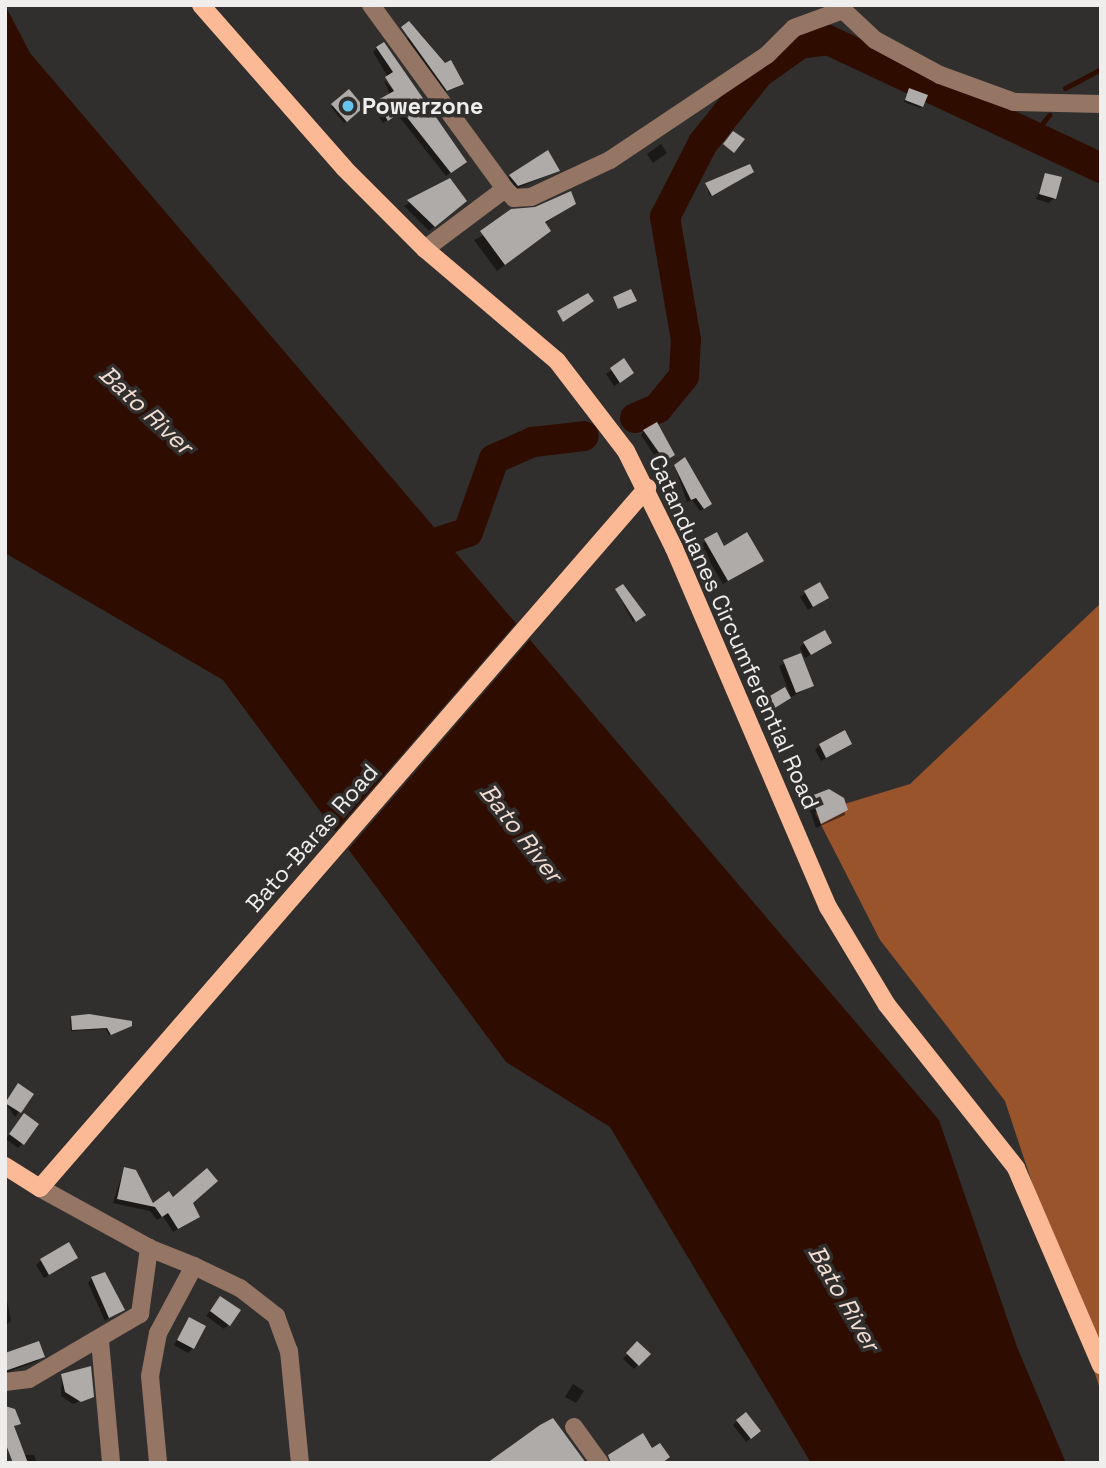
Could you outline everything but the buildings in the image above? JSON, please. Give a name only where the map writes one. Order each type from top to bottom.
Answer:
[{"type":"main road","name":"Catanduanes Circumferential Road","points":[[201,5],[344,168],[425,249],[557,361],[598,408],[647,488],[828,907],[887,1005],[1017,1167],[1101,1365]]},
{"type":"main road","name":"Bato-Baras Road","points":[[40,1188],[647,488]]},
{"type":"main road","points":[[5,1166],[40,1188]]},
{"type":"street","points":[[371,5],[514,198],[531,197],[610,160],[767,55],[794,28],[849,7],[875,40],[940,75],[1014,102],[1101,104]]},
{"type":"street","points":[[425,249],[505,189]]},
{"type":"street","points":[[40,1188],[149,1248],[240,1287],[276,1316],[289,1351],[300,1463]]},
{"type":"street","points":[[5,1382],[29,1379],[100,1341],[141,1314],[149,1248]]},
{"type":"street","points":[[158,1463],[150,1376],[158,1333],[194,1266]]},
{"type":"street","points":[[100,1341],[106,1461]]},
{"type":"street","points":[[574,1427],[600,1463]]},
{"type":"shaded area","points":[[1101,603],[1101,1392],[1005,1101],[880,940],[815,813],[910,784]]},
{"type":"water","name":"Bato River","points":[[5,5],[30,53],[939,1120],[1017,1347],[1066,1463],[811,1463],[610,1127],[506,1062],[223,680],[5,553]]},
{"type":"pier","points":[[518,621],[532,637],[346,852],[333,834]]},
{"type":"waterway","points":[[635,418],[658,408],[684,376],[686,340],[665,217],[703,143],[759,73],[800,44],[828,40],[1101,168]]},
{"type":"waterway","points":[[1065,88],[1101,69]]},
{"type":"waterway","points":[[1033,135],[1049,115]]},
{"type":"waterway","points":[[408,552],[468,532],[494,459],[533,442],[584,436]]},
{"type":"place","name":"Powerzone","points":[[348,106]]}]
